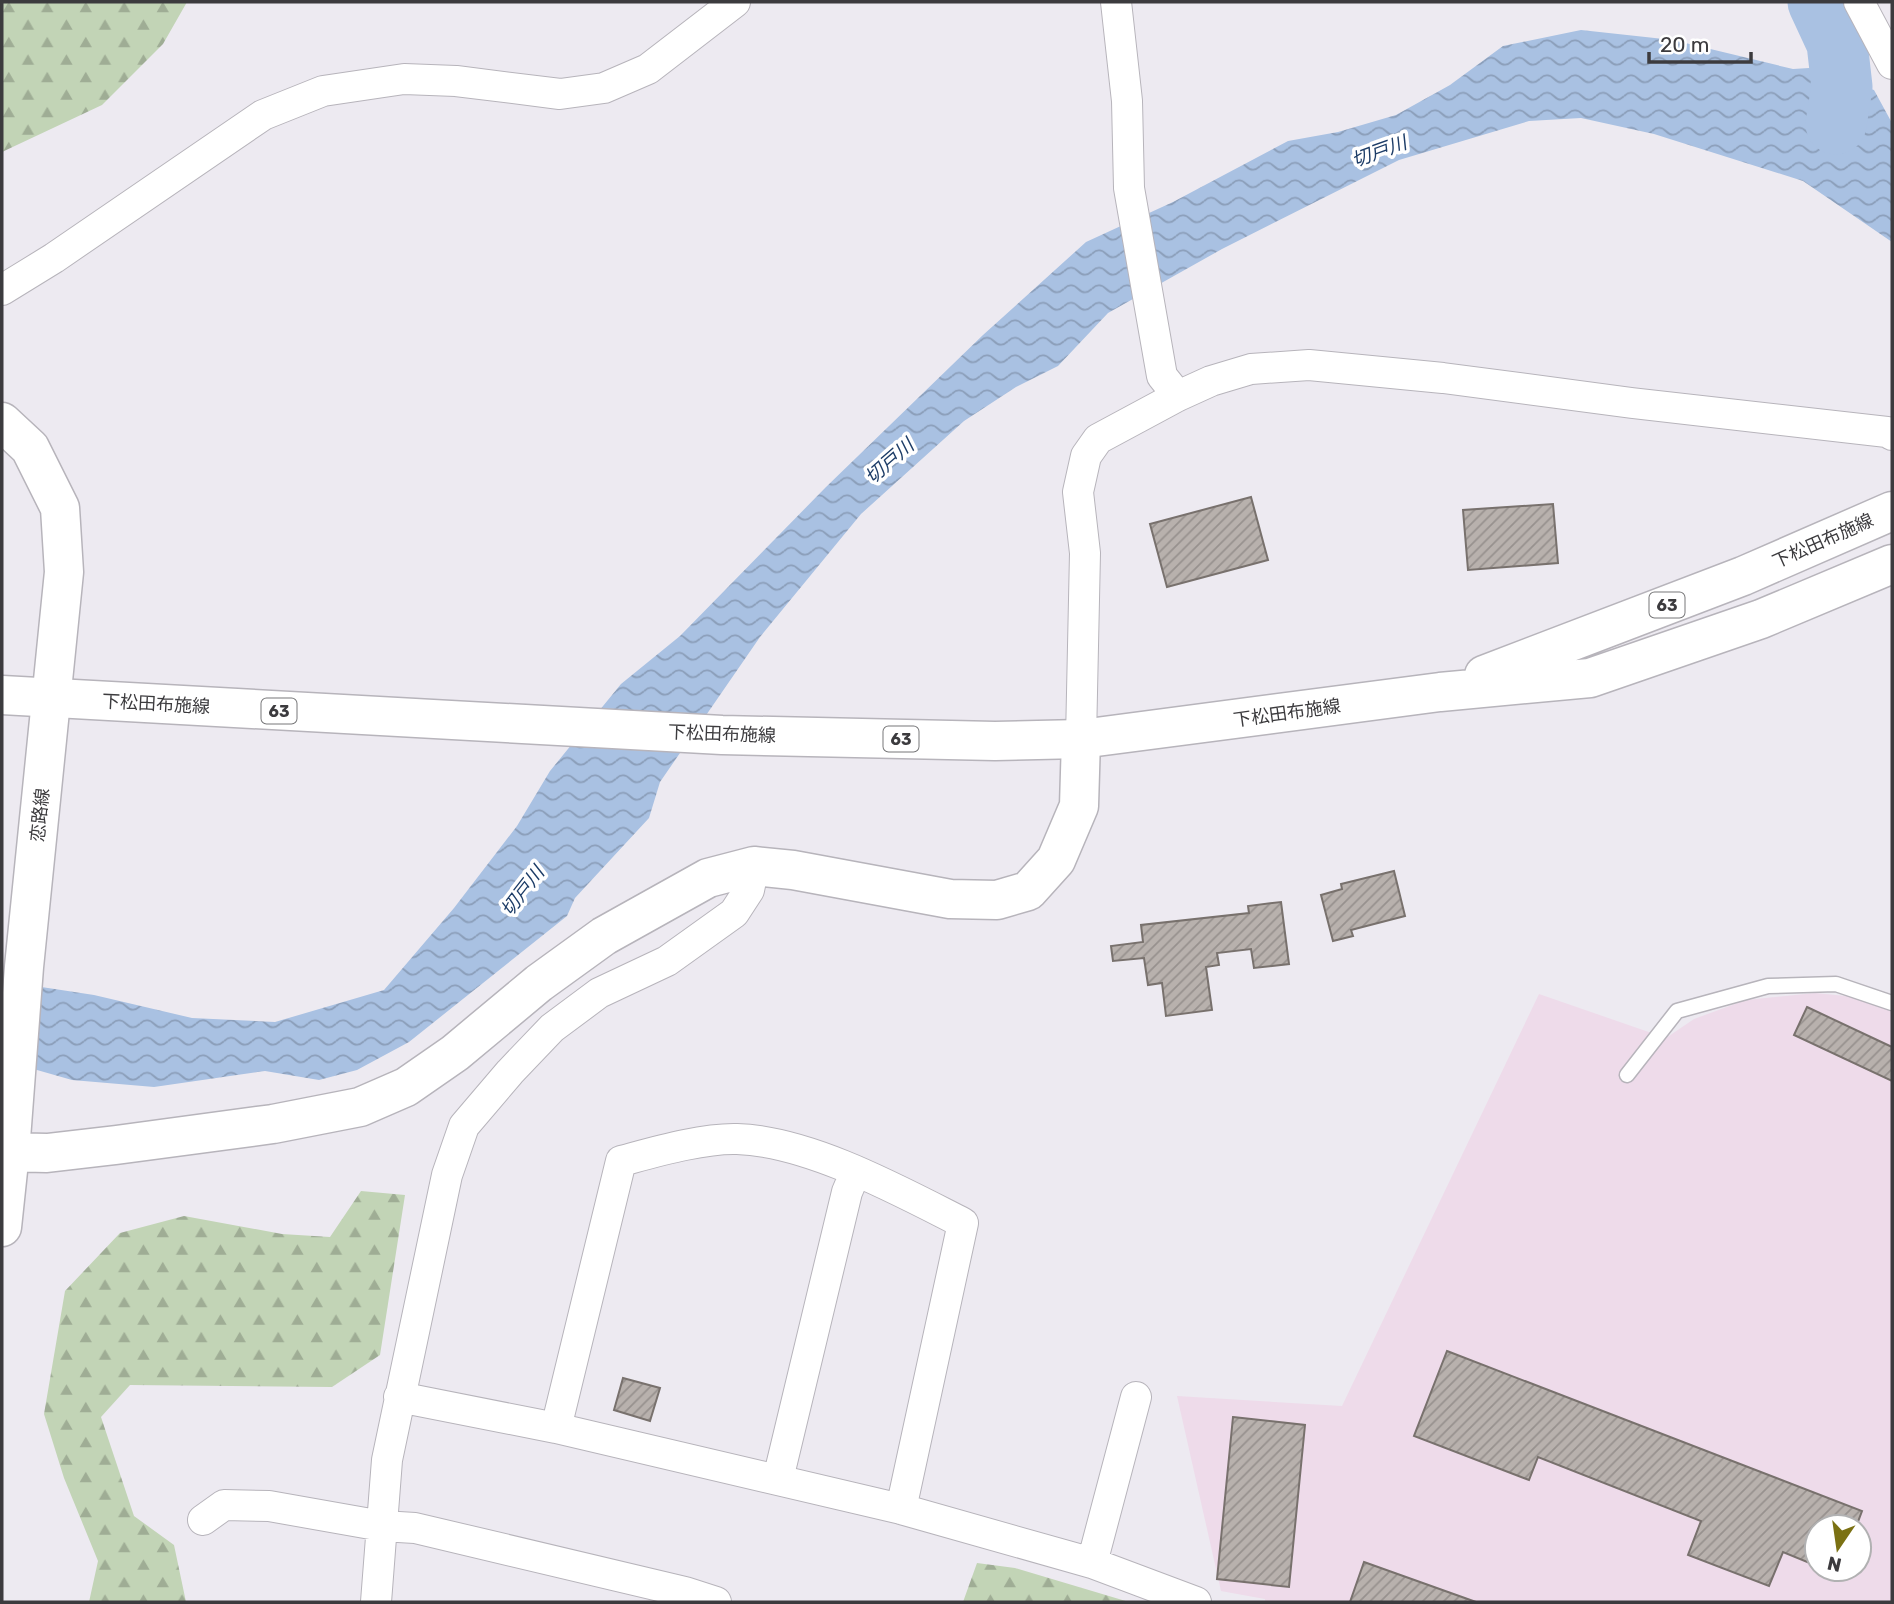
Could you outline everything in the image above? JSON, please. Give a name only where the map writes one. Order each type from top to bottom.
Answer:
[{"type":"main road","name":"恋路線","points":[[2,422],[30,448],[60,508],[64,572],[6,1152],[2,1227]]},
{"type":"main road","name":"下松田布施線","points":[[1440,692],[1889,519]]},
{"type":"main road","name":"下松田布施線","points":[[2,695],[722,735],[995,741],[1081,739],[1440,692],[1590,678],[1761,619],[1892,564]]},
{"type":"main road","points":[[6,1152],[47,1153],[116,1145],[273,1124],[359,1107],[406,1087],[455,1053],[539,982],[604,936],[708,878],[754,866],[793,870],[950,899],[997,900],[1028,891],[1056,860],[1079,806],[1081,739]]},
{"type":"street","points":[[2,290],[75,244],[262,115],[287,105],[323,91],[404,79],[456,81],[560,94],[604,88],[648,69],[734,2]]},
{"type":"street","points":[[1116,2],[1127,101],[1131,201],[1162,376],[1178,396]]},
{"type":"street","points":[[1859,2],[1892,64]]},
{"type":"street","points":[[1081,739],[1085,554],[1078,492],[1086,456],[1098,439],[1211,381],[1251,369],[1309,365],[1443,378],[1632,404],[1887,432],[1892,435]]},
{"type":"street","points":[[376,1602],[387,1460],[447,1175],[464,1126],[552,1028],[599,993],[667,961],[734,913],[749,890],[754,866]]},
{"type":"street","points":[[556,1428],[621,1161],[676,1147],[736,1139],[778,1144],[856,1171],[963,1223],[901,1509]]},
{"type":"street","points":[[778,1479],[847,1192],[856,1171]]},
{"type":"street","points":[[399,1397],[556,1428],[901,1509],[1092,1563],[1196,1602]]},
{"type":"street","points":[[1092,1563],[1136,1397]]},
{"type":"street","points":[[203,1520],[225,1505],[269,1506],[382,1526],[415,1528],[685,1591],[716,1602]]},
{"type":"lane","points":[[1627,1075],[1677,1011],[1768,986],[1836,984],[1892,1003]]},
{"type":"shaded area","points":[[1815,993],[1856,997],[1892,1011],[1892,1602],[1265,1602],[1265,1599],[1221,1591],[1177,1396],[1342,1406],[1539,994],[1666,1038],[1694,1019],[1746,1000]]},
{"type":"green space","points":[[2,2],[187,2],[163,44],[102,105],[2,152]]},
{"type":"green space","points":[[361,1191],[405,1195],[380,1355],[332,1387],[130,1385],[101,1417],[134,1516],[174,1545],[186,1602],[89,1602],[98,1561],[64,1478],[44,1414],[65,1291],[120,1233],[184,1216],[282,1234],[330,1237]]},
{"type":"green space","points":[[977,1563],[1015,1568],[1129,1602],[963,1602]]},
{"type":"water","name":"切戸川","points":[[1581,30],[1673,40],[1793,69],[1809,68],[1874,90],[1892,123],[1892,242],[1803,181],[1654,134],[1581,118],[1529,121],[1399,160],[1222,249],[1108,313],[1058,366],[1016,387],[964,421],[861,514],[760,637],[660,782],[649,818],[575,898],[567,916],[409,1042],[357,1070],[319,1080],[265,1071],[154,1087],[72,1080],[2,1060],[2,981],[94,995],[192,1018],[275,1022],[384,990],[454,908],[517,826],[550,771],[621,684],[680,636],[826,487],[983,335],[1086,242],[1173,202],[1288,141],[1338,132],[1396,115],[1450,85],[1503,46]]},
{"type":"building","points":[[1251,497],[1268,560],[1167,587],[1150,524]]},
{"type":"building","points":[[1553,504],[1558,563],[1468,570],[1463,510]]},
{"type":"building","points":[[1394,871],[1405,916],[1351,930],[1353,936],[1333,941],[1321,895],[1342,889],[1341,884]]},
{"type":"building","points":[[1281,902],[1289,964],[1254,968],[1251,949],[1217,953],[1219,965],[1206,967],[1212,1010],[1166,1016],[1162,983],[1148,985],[1144,958],[1113,961],[1111,946],[1143,942],[1141,925],[1249,913],[1248,906]]},
{"type":"building","points":[[1807,1007],[1892,1047],[1892,1081],[1794,1035]]},
{"type":"building","points":[[1447,1351],[1862,1511],[1803,1513],[1803,1560],[1783,1552],[1769,1586],[1688,1555],[1701,1521],[1538,1457],[1529,1480],[1414,1436]]},
{"type":"building","points":[[623,1378],[660,1388],[650,1421],[614,1410]]},
{"type":"building","points":[[1233,1417],[1305,1425],[1289,1587],[1217,1579]]},
{"type":"building","points":[[1364,1562],[1476,1602],[1350,1602]]},
{"type":"waterway","points":[[1818,2],[1837,43],[1842,87],[1836,124]]}]
